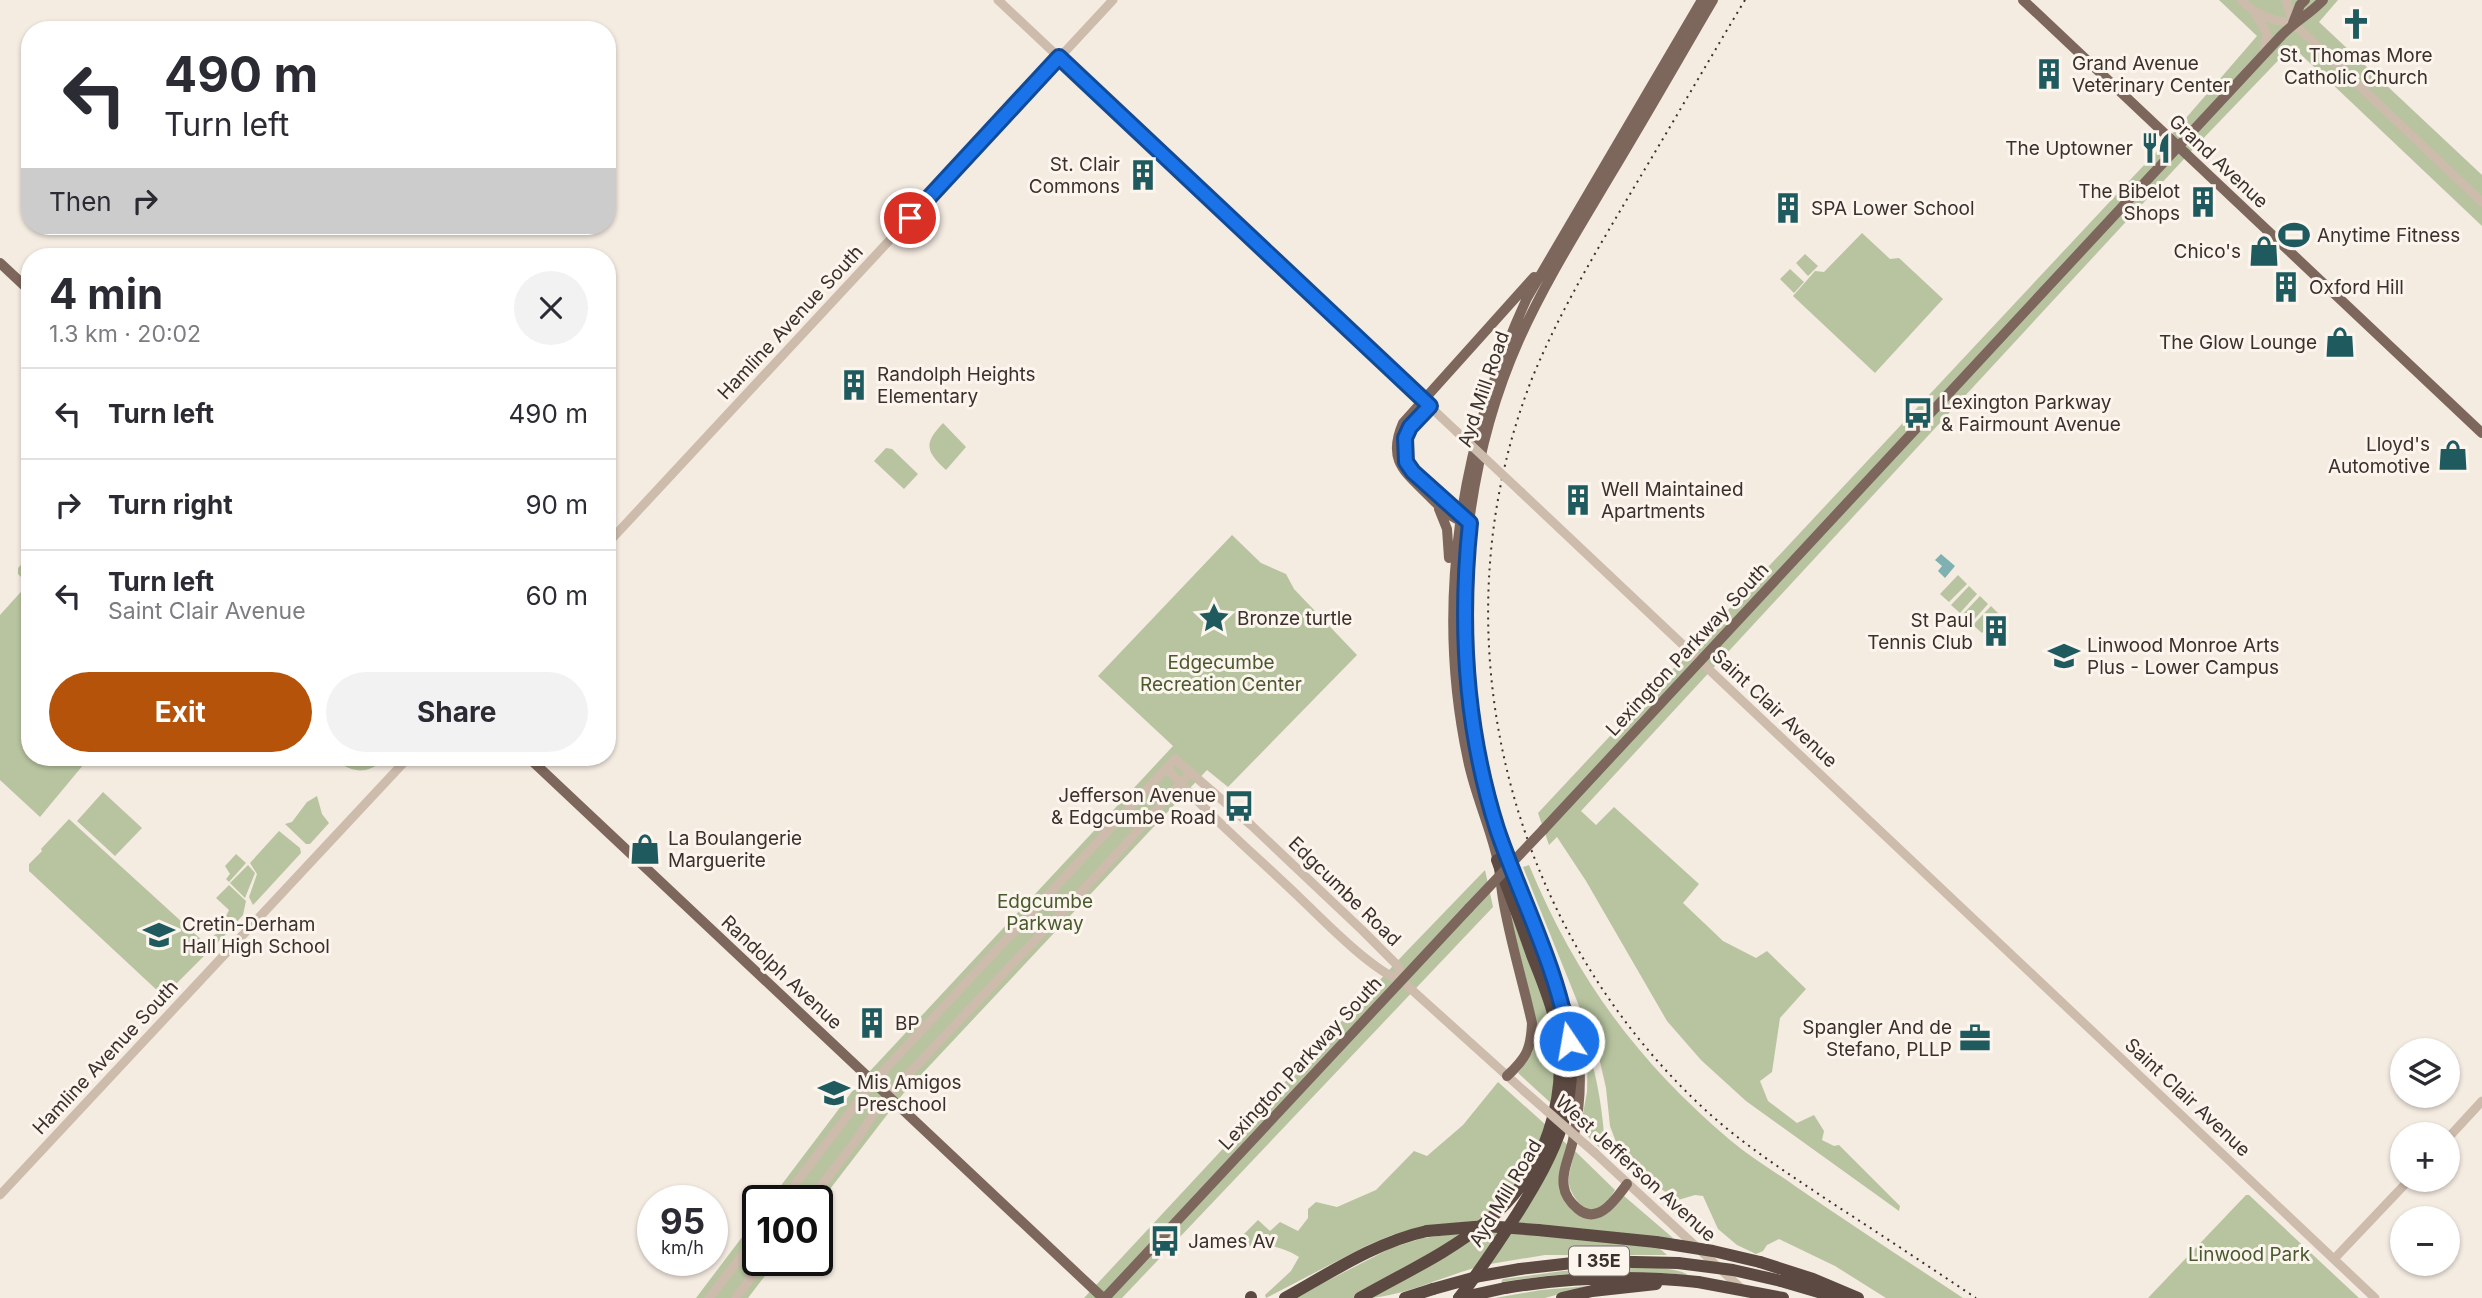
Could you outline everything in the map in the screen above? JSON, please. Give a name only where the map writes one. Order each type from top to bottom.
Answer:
[{"type":"highway","points":[[1360,1298],[1455,1243],[1495,1215],[1531,1170],[1552,1122],[1560,1072],[1555,1024],[1543,983],[1497,860]]},
{"type":"highway","name":"Ayd Mill Road","points":[[1459,1298],[1484,1265],[1545,1168],[1559,1137],[1567,1109],[1571,1075],[1567,1023],[1534,926]]},
{"type":"highway","points":[[1285,1298],[1377,1248],[1411,1235],[1485,1226],[1656,1242],[1713,1251],[1813,1279],[1858,1298]]},
{"type":"highway","name":"I 35E","points":[[1405,1298],[1480,1276],[1590,1261],[1678,1263],[1733,1270],[1839,1298]]},
{"type":"highway","name":"I 35E","points":[[1459,1298],[1505,1287],[1589,1277],[1637,1276],[1698,1282],[1783,1298]]},
{"type":"highway","points":[[1562,1298],[1616,1288],[1698,1282]]},
{"type":"main road","name":"Ayd Mill Road","points":[[1507,1076],[1524,1060],[1531,1044],[1532,1023],[1505,909],[1497,860],[1467,759],[1456,676],[1455,560],[1483,411],[1509,337],[1527,298],[1702,0]]},
{"type":"main road","name":"Ayd Mill Road","points":[[1534,926],[1498,831],[1474,742],[1467,689],[1464,630],[1463,520],[1491,415],[1518,342],[1548,281],[1713,0]]},
{"type":"main road","name":"Grand Avenue","points":[[2023,0],[2482,433]]},
{"type":"main road","points":[[2294,23],[2300,5],[2305,0]]},
{"type":"main road","points":[[2294,23],[2310,13],[2323,0]]},
{"type":"main road","name":"Lexington Parkway South","points":[[1104,1298],[2294,23]]},
{"type":"main road","points":[[0,262],[21,282]]},
{"type":"main road","points":[[1463,520],[1413,472],[1406,462],[1405,438],[1427,403],[1548,262]]},
{"type":"main road","points":[[1427,403],[1403,423],[1397,437],[1396,452],[1400,465],[1408,476],[1437,503],[1463,520]]},
{"type":"main road","points":[[1437,503],[1447,529],[1454,607]]},
{"type":"main road","name":"Randolph Avenue","points":[[537,766],[1104,1298]]},
{"type":"main road","points":[[1534,926],[1572,1022],[1579,1060],[1580,1106],[1563,1182],[1565,1192],[1575,1207],[1592,1214],[1606,1209],[1628,1184]]},
{"type":"street","name":"Saint Clair Avenue","points":[[998,0],[2375,1298]]},
{"type":"street","name":"Hamline Avenue South","points":[[616,534],[1113,0]]},
{"type":"street","points":[[2241,0],[2263,23],[2267,33],[2263,55]]},
{"type":"street","points":[[2286,0],[2294,23],[2482,202]]},
{"type":"street","points":[[2250,9],[2276,22],[2294,23]]},
{"type":"street","points":[[795,1185],[874,1083],[1175,759],[1191,772],[888,1096],[821,1185]]},
{"type":"street","name":"Hamline Avenue South","points":[[0,1195],[401,766]]},
{"type":"street","name":"Edgcumbe Road","points":[[1167,768],[1336,931],[1388,976],[1402,981]]},
{"type":"street","name":"Edgcumbe Road","points":[[1191,772],[1371,939],[1398,966],[1402,981]]},
{"type":"street","name":"West Jefferson Avenue","points":[[1402,981],[1752,1298]]},
{"type":"street","points":[[2460,1125],[2482,1101]]},
{"type":"street","points":[[2334,1259],[2398,1192]]},
{"type":"street","points":[[709,1298],[742,1256]]},
{"type":"street","points":[[736,1298],[752,1276]]},
{"type":"green space","points":[[2219,0],[2338,0],[2319,22],[2482,175],[2482,226],[2292,46],[2196,146],[1581,811],[1596,825],[1614,807],[1699,884],[1683,903],[1723,941],[1756,958],[1767,951],[1806,989],[1780,1018],[1772,1072],[1760,1081],[1768,1101],[1797,1123],[1814,1115],[1824,1131],[1822,1140],[1834,1146],[1839,1145],[1900,1206],[1899,1211],[1746,1101],[1701,1060],[1667,1021],[1586,881],[1557,837],[1549,845],[1538,813],[2160,148],[2257,36]]},
{"type":"green space","points":[[1862,233],[1890,259],[1899,258],[1943,299],[1875,373],[1793,296],[1815,271],[1824,272]]},
{"type":"green space","points":[[1805,254],[1818,266],[1808,276],[1796,263]]},
{"type":"green space","points":[[1790,269],[1804,282],[1794,293],[1780,279]]},
{"type":"green space","points":[[943,423],[966,447],[946,470],[934,457],[930,447],[932,436]]},
{"type":"green space","points":[[886,448],[892,449],[918,474],[904,489],[874,461]]},
{"type":"green space","points":[[1232,535],[1261,563],[1286,574],[1294,589],[1357,655],[1228,787],[1207,770],[903,1094],[833,1185],[781,1185],[857,1085],[1173,746],[1098,676]]},
{"type":"green space","points":[[1958,575],[1967,584],[1949,602],[1940,594]]},
{"type":"green space","points":[[1969,586],[1977,594],[1960,613],[1951,605]]},
{"type":"green space","points":[[21,592],[21,766],[82,766],[40,817],[0,780],[0,615]]},
{"type":"green space","points":[[1980,596],[1988,604],[1971,623],[1962,615]]},
{"type":"green space","points":[[1991,606],[1999,614],[1982,633],[1973,625]]},
{"type":"green space","points":[[345,766],[376,766],[366,770]]},
{"type":"green space","points":[[103,792],[142,828],[115,856],[77,821]]},
{"type":"green space","points":[[317,796],[322,814],[329,823],[310,844],[306,844],[285,824],[292,822],[307,802]]},
{"type":"green space","points":[[69,819],[205,943],[222,929],[229,931],[167,993],[160,993],[29,871],[29,864]]},
{"type":"green space","points":[[279,831],[300,848],[301,853],[253,905],[249,897],[257,874],[250,863]]},
{"type":"green space","points":[[236,854],[246,863],[229,882],[226,879],[230,874],[225,866]]},
{"type":"green space","points":[[248,865],[255,873],[245,898],[230,883]]},
{"type":"green space","points":[[1529,865],[1567,945],[1589,981],[1612,1015],[1666,1080],[1746,1152],[1963,1298],[1886,1298],[1835,1266],[1779,1239],[1756,1254],[1737,1245],[1718,1229],[1703,1196],[1695,1195],[1678,1200],[1661,1189],[1622,1154],[1610,1126],[1606,1088],[1598,1053],[1523,867]]},
{"type":"green space","points":[[1485,870],[1493,907],[1122,1298],[1084,1298],[1404,954]]},
{"type":"green space","points":[[229,885],[246,901],[243,915],[235,924],[226,916],[229,910],[216,898]]},
{"type":"green space","points":[[1507,905],[1544,998],[1556,1045],[1553,1105],[1518,1073],[1532,1053],[1537,1027]]},
{"type":"green space","points":[[1588,1048],[1601,1110],[1605,1148],[1601,1149],[1580,1129],[1587,1092]]},
{"type":"green space","points":[[1498,1082],[1547,1126],[1532,1160],[1505,1198],[1481,1220],[1416,1228],[1392,1235],[1266,1298],[1265,1295],[1291,1271],[1299,1257],[1276,1247],[1250,1246],[1240,1238],[1258,1220],[1270,1231],[1280,1222],[1298,1231],[1308,1218],[1308,1209],[1316,1202],[1337,1207],[1376,1190],[1414,1151],[1427,1156],[1463,1125]]},
{"type":"green space","points":[[1561,1139],[1569,1146],[1562,1171],[1575,1213],[1590,1219],[1602,1216],[1614,1208],[1624,1196],[1673,1238],[1671,1240],[1515,1223]]},
{"type":"green space","points":[[1575,1151],[1615,1190],[1604,1207],[1586,1211],[1573,1195],[1569,1177]]},
{"type":"green space","name":"Linwood Park","points":[[2246,1195],[2249,1195],[2359,1298],[2148,1298]]},
{"type":"green space","points":[[1478,1231],[1503,1232],[1482,1266],[1408,1290],[1365,1298]]},
{"type":"green space","points":[[1469,1232],[1357,1298],[1294,1298],[1391,1248],[1423,1238]]},
{"type":"green space","points":[[1509,1232],[1658,1247],[1667,1255],[1545,1255],[1490,1264]]},
{"type":"green space","points":[[742,1237],[742,1276],[765,1276],[748,1298],[696,1298],[713,1276],[728,1276],[728,1256]]},
{"type":"green space","points":[[1662,1268],[1688,1275],[1594,1273],[1501,1282],[1503,1279],[1563,1271]]},
{"type":"green space","points":[[1588,1286],[1545,1298],[1495,1298],[1541,1290]]},
{"type":"water","points":[[1941,554],[1955,566],[1945,578],[1938,571],[1942,566],[1935,560]]},
{"type":"railway","points":[[1745,0],[1567,304],[1533,376],[1503,472],[1489,570],[1490,668],[1506,766],[1535,860],[1578,949],[1633,1031],[1700,1105],[1731,1132],[1764,1157],[1976,1298]]},
{"type":"place","name":"St. Thomas More Catholic Church","points":[[2356,24]]},
{"type":"place","name":"Grand Avenue Veterinary Center","points":[[2049,74]]},
{"type":"place","name":"The Uptowner","points":[[2156,148]]},
{"type":"place","name":"St. Clair Commons","points":[[1143,175]]},
{"type":"place","name":"The Bibelot Shops","points":[[2203,202]]},
{"type":"place","name":"SPA Lower School","points":[[1788,208]]},
{"type":"place","name":"Anytime Fitness","points":[[2294,235]]},
{"type":"place","name":"Chico's","points":[[2264,251]]},
{"type":"place","name":"Oxford Hill","points":[[2286,287]]},
{"type":"place","name":"The Glow Lounge","points":[[2340,342]]},
{"type":"place","name":"Randolph Heights Elementary","points":[[854,385]]},
{"type":"place","name":"Lexington Parkway & Fairmount Avenue","points":[[1918,413]]},
{"type":"place","name":"Lloyd's Automotive","points":[[2453,455]]},
{"type":"place","name":"Well Maintained Apartments","points":[[1578,500]]},
{"type":"place","name":"Bronze turtle","points":[[1214,618]]},
{"type":"place","name":"St Paul Tennis Club","points":[[1996,631]]},
{"type":"place","name":"Linwood Monroe Arts Plus - Lower Campus","points":[[2064,656]]},
{"type":"place","name":"Jefferson Avenue & Edgcumbe Road","points":[[1239,806]]},
{"type":"place","name":"La Boulangerie Marguerite","points":[[645,849]]},
{"type":"place","name":"Cretin-Derham Hall High School","points":[[159,935]]},
{"type":"place","name":"BP","points":[[872,1023]]},
{"type":"place","name":"Spangler And de Stefano, PLLP","points":[[1975,1038]]},
{"type":"place","name":"Mis Amigos Preschool","points":[[834,1093]]},
{"type":"place","name":"James Av","points":[[1165,1241]]},
{"type":"route","points":[[910,218],[1059,57],[1430,406],[1410,427],[1405,438],[1406,462],[1413,472],[1470,523],[1464,630],[1467,689],[1475,746],[1498,831],[1562,1006],[1569,1041]]},
{"type":"park label","name":"Edgecumbe Recreation Center","points":[[1221,673]]},
{"type":"park label","name":"Edgcumbe Parkway","points":[[1045,912]]}]
